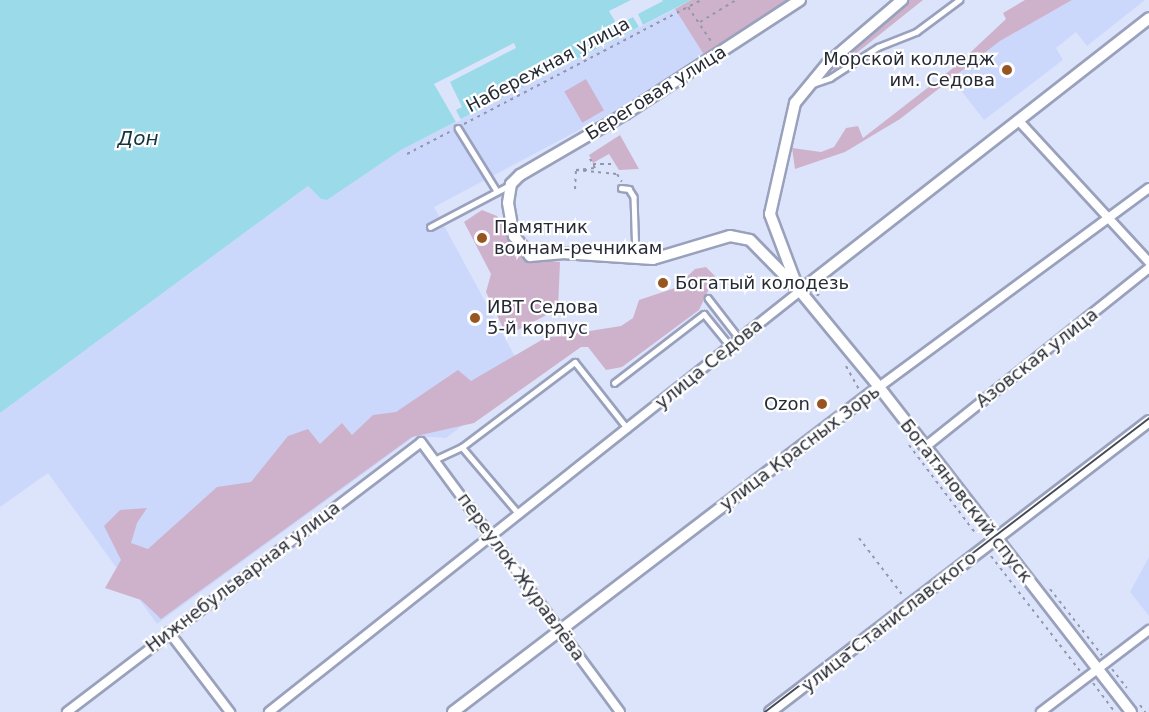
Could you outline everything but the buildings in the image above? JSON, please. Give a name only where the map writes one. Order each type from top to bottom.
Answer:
[{"type":"street","name":"Береговая улица","points":[[511,184],[520,175],[719,54],[800,0]]},
{"type":"street","name":"Богатяновский спуск","points":[[800,291],[770,214],[793,110],[805,87],[902,0]]},
{"type":"street","name":"улица Седова","points":[[269,712],[1149,18]]},
{"type":"street","points":[[1018,120],[1149,262]]},
{"type":"street","name":"Богатяновский спуск","points":[[511,184],[508,216],[514,236],[525,253],[636,259],[672,256],[730,236],[741,236],[757,245],[800,291],[879,387],[1131,712]]},
{"type":"street","name":"улица Красных Зорь","points":[[453,712],[879,387],[1149,188]]},
{"type":"street","name":"Азовская улица","points":[[925,447],[1149,268]]},
{"type":"street","name":"улица Станиславского","points":[[770,712],[1149,421]]},
{"type":"street","name":"переулок Журавлёва","points":[[421,442],[561,630],[618,711]]},
{"type":"street","name":"Нижнебульварная улица","points":[[67,712],[421,442]]},
{"type":"street","points":[[1041,712],[1149,630]]},
{"type":"street","points":[[169,632],[230,712]]},
{"type":"lane","points":[[805,87],[830,78],[878,47],[916,32],[959,0]]},
{"type":"lane","points":[[458,128],[497,191]]},
{"type":"lane","points":[[430,227],[511,184]]},
{"type":"lane","points":[[623,188],[634,197],[636,259]]},
{"type":"lane","points":[[708,298],[740,339]]},
{"type":"lane","points":[[614,383],[704,314],[731,346]]},
{"type":"lane","points":[[434,460],[462,447],[575,362],[628,429]]},
{"type":"lane","points":[[462,447],[520,515]]},
{"type":"path","name":"Набережная улица","points":[[407,154],[701,0]]},
{"type":"path","points":[[725,0],[727,5]]},
{"type":"path","points":[[699,22],[736,0]]},
{"type":"path","points":[[688,7],[719,54]]},
{"type":"path","points":[[576,170],[595,168],[588,155]]},
{"type":"path","points":[[593,164],[613,164]]},
{"type":"path","points":[[576,170],[617,174],[623,188]]},
{"type":"path","points":[[575,189],[576,170]]},
{"type":"path","points":[[841,358],[865,398]]},
{"type":"path","points":[[909,444],[976,534]]},
{"type":"path","points":[[859,538],[911,606]]},
{"type":"path","points":[[991,556],[1115,712]]},
{"type":"shaded area","points":[[691,0],[791,0],[706,58],[675,9]]},
{"type":"shaded area","points":[[909,0],[923,0],[834,71],[831,66]]},
{"type":"shaded area","points":[[1025,0],[1072,0],[1000,41],[900,119],[845,152],[795,169],[792,148],[821,152],[834,147],[846,128],[858,126],[863,138],[957,65],[1006,19],[1003,13]]},
{"type":"shaded area","name":"Морской колледж им. Седова","points":[[1072,0],[1145,0],[1087,46],[1076,32],[1056,48],[1063,60],[984,120],[952,79],[1000,41]]},
{"type":"shaded area","points":[[675,9],[706,58],[628,104],[434,207],[526,377],[446,438],[415,436],[157,624],[48,473],[0,507],[0,413],[308,186],[321,199],[327,200],[401,150]]},
{"type":"shaded area","points":[[586,79],[604,110],[582,123],[564,92]]},
{"type":"shaded area","points":[[620,135],[639,169],[619,170],[609,154],[593,163],[589,155]]},
{"type":"shaded area","points":[[482,210],[497,216],[522,257],[560,262],[558,309],[510,334],[502,326],[486,292],[491,274],[464,222]]},
{"type":"shaded area","points":[[706,267],[715,276],[699,310],[622,367],[606,370],[588,347],[581,347],[474,423],[412,437],[161,619],[141,600],[105,588],[121,560],[104,526],[120,510],[147,508],[137,523],[131,543],[148,549],[217,487],[251,482],[288,436],[308,429],[320,444],[342,423],[352,435],[373,415],[396,412],[458,370],[471,381],[545,338],[621,326],[633,318],[639,300],[675,288],[695,269]]},
{"type":"shaded area","points":[[1149,557],[1149,616],[1130,592]]},
{"type":"water","name":"Дон","points":[[0,0],[691,0],[401,150],[327,200],[321,199],[308,186],[0,413]]},
{"type":"pier","points":[[631,0],[663,1],[638,14],[643,25],[639,27],[633,17],[617,25],[609,11]]},
{"type":"pier","points":[[514,43],[516,48],[450,82],[462,107],[456,110],[461,120],[456,122],[434,84]]},
{"type":"tram line","points":[[765,712],[1149,418]]},
{"type":"place","name":"Морской колледж им. Седова","points":[[1007,70]]},
{"type":"place","name":"Памятник воинам-речникам","points":[[482,238]]},
{"type":"place","name":"Богатый колодезь","points":[[663,283]]},
{"type":"place","name":"ИВТ Седова 5-й корпус","points":[[475,318]]},
{"type":"place","name":"Ozon","points":[[822,404]]}]
